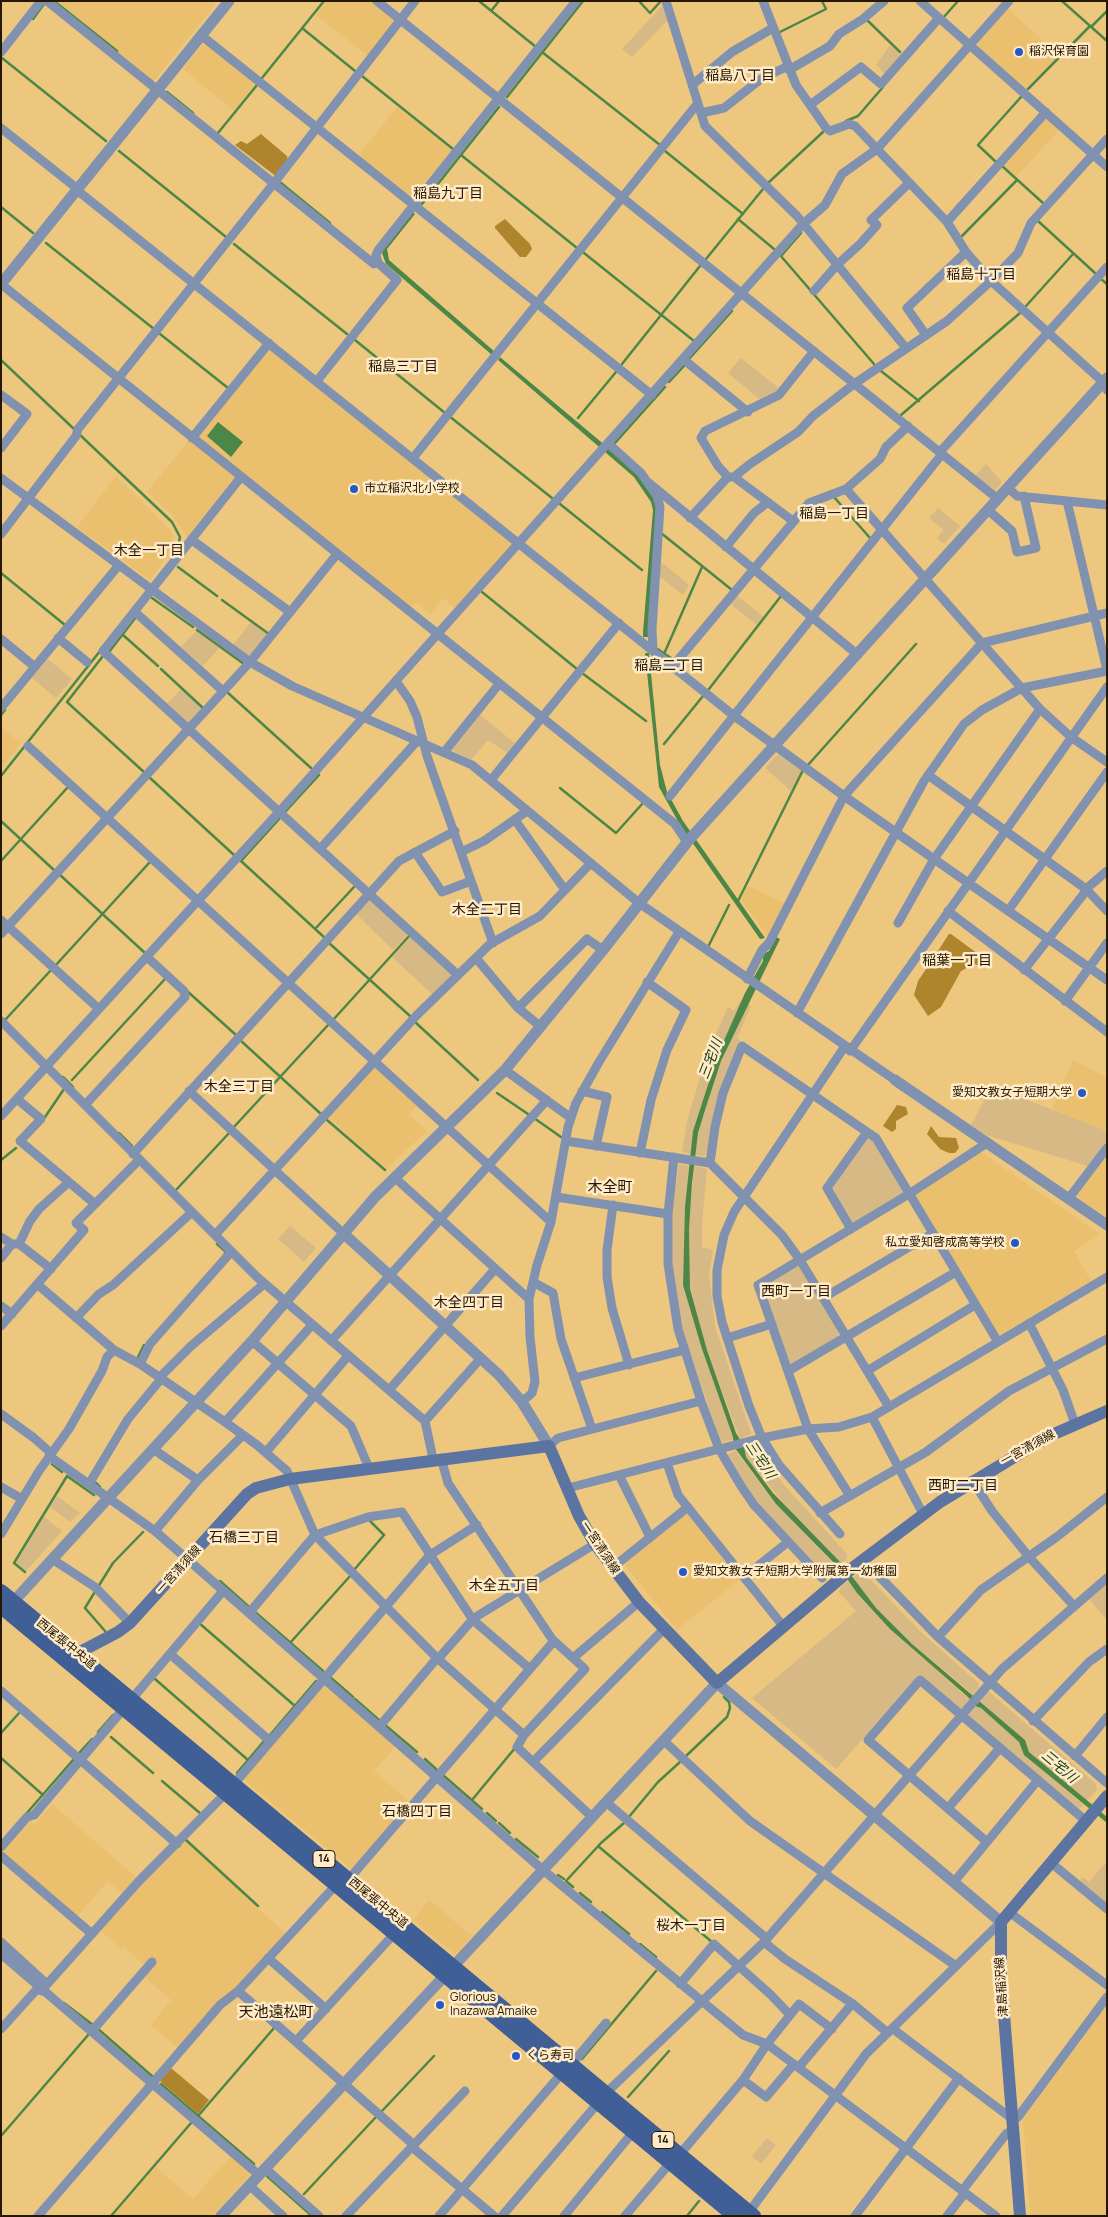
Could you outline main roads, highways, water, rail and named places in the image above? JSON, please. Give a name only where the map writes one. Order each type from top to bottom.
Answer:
[{"type":"main road","name":"一宮清須線","points":[[78,1653],[118,1632],[130,1623],[247,1494],[270,1483],[290,1478],[549,1446],[595,1544],[612,1568],[639,1602],[717,1683],[855,1566],[922,1514],[972,1480],[1075,1424],[1107,1411]]},
{"type":"main road","name":"西尾張中央道","points":[[1,1591],[5,1608],[129,1703],[566,2069],[675,2158],[750,2214]]},
{"type":"main road","name":"西尾張中央道","points":[[5,1608],[78,1653],[129,1703]]},
{"type":"main road","name":"津島稲沢線","points":[[1020,2216],[1001,1977],[1005,1917],[1107,1796]]},
{"type":"main road","name":"西尾張中央道","points":[[342,1882],[394,1934],[449,1970]]},
{"type":"main road","name":"西尾張中央道","points":[[602,2098],[633,2132],[675,2158],[734,2216]]},
{"type":"waterway","points":[[54,1],[117,51]]},
{"type":"waterway","points":[[262,78],[324,1]]},
{"type":"waterway","points":[[479,1],[536,47]]},
{"type":"waterway","points":[[491,11],[499,1]]},
{"type":"waterway","points":[[507,97],[583,1]]},
{"type":"waterway","points":[[639,1],[650,13],[661,1]]},
{"type":"waterway","points":[[780,32],[826,9],[822,1]]},
{"type":"waterway","points":[[943,18],[958,1]]},
{"type":"waterway","points":[[1062,1],[1107,41]]},
{"type":"waterway","points":[[33,19],[44,4]]},
{"type":"waterway","points":[[1091,27],[1107,11]]},
{"type":"waterway","points":[[867,20],[900,52]]},
{"type":"waterway","points":[[1028,89],[1090,26]]},
{"type":"waterway","points":[[302,28],[355,71]]},
{"type":"waterway","points":[[542,52],[660,145]]},
{"type":"waterway","points":[[2,58],[106,141]]},
{"type":"waterway","points":[[362,76],[453,149]]},
{"type":"waterway","points":[[218,133],[257,85]]},
{"type":"waterway","points":[[846,121],[858,116],[883,87]]},
{"type":"waterway","points":[[167,92],[193,113]]},
{"type":"waterway","points":[[996,162],[978,145],[1021,97]]},
{"type":"waterway","points":[[422,204],[499,107]]},
{"type":"waterway","points":[[768,183],[823,132]]},
{"type":"waterway","points":[[119,151],[226,237]]},
{"type":"waterway","points":[[665,151],[743,214]]},
{"type":"waterway","points":[[461,155],[577,248]]},
{"type":"waterway","points":[[1002,166],[1043,203]]},
{"type":"waterway","points":[[962,236],[1017,180]]},
{"type":"waterway","points":[[281,183],[330,223]]},
{"type":"waterway","points":[[706,259],[763,189]]},
{"type":"waterway","points":[[1,207],[33,233]]},
{"type":"waterway","points":[[738,219],[774,249]]},
{"type":"waterway","points":[[1038,221],[1095,273]]},
{"type":"waterway","points":[[781,256],[801,233]]},
{"type":"waterway","points":[[46,243],[154,329]]},
{"type":"waterway","points":[[234,244],[347,334]]},
{"type":"waterway","points":[[584,253],[694,341]]},
{"type":"waterway","points":[[1026,306],[1073,254]]},
{"type":"waterway","points":[[780,255],[874,364]]},
{"type":"waterway","points":[[622,364],[700,266]]},
{"type":"waterway","points":[[1101,279],[1107,284]]},
{"type":"waterway","points":[[689,359],[732,311]]},
{"type":"waterway","points":[[901,415],[1020,313]]},
{"type":"waterway","points":[[160,334],[228,388]]},
{"type":"waterway","points":[[355,340],[445,413]]},
{"type":"waterway","points":[[1,360],[74,429]]},
{"type":"waterway","points":[[669,382],[684,366]]},
{"type":"waterway","points":[[881,371],[919,401]]},
{"type":"waterway","points":[[578,418],[616,372]]},
{"type":"waterway","points":[[615,443],[665,387]]},
{"type":"waterway","points":[[449,416],[552,498]]},
{"type":"waterway","points":[[80,435],[172,522],[180,537],[177,552]]},
{"type":"waterway","points":[[834,497],[870,538]]},
{"type":"waterway","points":[[560,504],[642,570]]},
{"type":"waterway","points":[[661,533],[732,590]]},
{"type":"waterway","points":[[178,567],[217,596]]},
{"type":"waterway","points":[[664,654],[702,567]]},
{"type":"waterway","points":[[1,573],[65,625]]},
{"type":"waterway","points":[[482,592],[577,669]]},
{"type":"waterway","points":[[709,689],[781,596]]},
{"type":"waterway","points":[[152,598],[193,627]]},
{"type":"waterway","points":[[222,600],[269,634]]},
{"type":"waterway","points":[[109,652],[136,617]]},
{"type":"waterway","points":[[197,630],[244,664]]},
{"type":"waterway","points":[[123,635],[158,666]]},
{"type":"waterway","points":[[808,765],[916,644]]},
{"type":"waterway","points":[[656,648],[674,660]]},
{"type":"waterway","points":[[1,776],[100,651]]},
{"type":"waterway","points":[[103,656],[67,702],[145,773]]},
{"type":"waterway","points":[[161,669],[203,708]]},
{"type":"waterway","points":[[582,673],[646,721]]},
{"type":"waterway","points":[[227,692],[311,768]]},
{"type":"waterway","points":[[664,744],[703,696]]},
{"type":"waterway","points":[[1,715],[5,710]]},
{"type":"waterway","points":[[738,901],[803,770]]},
{"type":"waterway","points":[[285,812],[319,775]]},
{"type":"waterway","points":[[149,777],[234,855]]},
{"type":"waterway","points":[[1,861],[68,787]]},
{"type":"waterway","points":[[560,788],[616,833],[643,803]]},
{"type":"waterway","points":[[280,818],[241,861],[325,938]]},
{"type":"waterway","points":[[1,821],[55,871]]},
{"type":"waterway","points":[[55,966],[149,863]]},
{"type":"waterway","points":[[59,874],[145,953]]},
{"type":"waterway","points":[[315,929],[354,887]]},
{"type":"waterway","points":[[708,947],[729,905]]},
{"type":"waterway","points":[[333,1020],[410,935]]},
{"type":"waterway","points":[[329,943],[410,1016]]},
{"type":"waterway","points":[[6,1019],[51,970]]},
{"type":"waterway","points":[[72,1080],[165,979]]},
{"type":"waterway","points":[[187,991],[236,1035]]},
{"type":"waterway","points":[[415,1022],[478,1080]]},
{"type":"waterway","points":[[233,1128],[329,1024]]},
{"type":"waterway","points":[[240,1040],[321,1114]]},
{"type":"waterway","points":[[63,1077],[73,1087]]},
{"type":"waterway","points":[[43,1120],[64,1089]]},
{"type":"waterway","points":[[497,1093],[528,1114]]},
{"type":"waterway","points":[[534,1118],[561,1137]]},
{"type":"waterway","points":[[327,1120],[385,1170]]},
{"type":"waterway","points":[[176,1190],[230,1132]]},
{"type":"waterway","points":[[119,1133],[132,1146]]},
{"type":"waterway","points":[[1,1160],[16,1148]]},
{"type":"waterway","points":[[217,1244],[225,1251],[225,1255]]},
{"type":"waterway","points":[[137,1359],[144,1345]]},
{"type":"waterway","points":[[52,1464],[62,1472]]},
{"type":"waterway","points":[[67,1476],[94,1495]]},
{"type":"waterway","points":[[25,1572],[14,1563],[67,1476]]},
{"type":"waterway","points":[[96,1483],[100,1487]]},
{"type":"waterway","points":[[354,1570],[384,1535],[369,1520]]},
{"type":"waterway","points":[[98,1587],[113,1563],[143,1532]]},
{"type":"waterway","points":[[290,1643],[351,1575]]},
{"type":"waterway","points":[[220,1581],[248,1606]]},
{"type":"waterway","points":[[96,1590],[85,1608],[105,1631]]},
{"type":"waterway","points":[[255,1612],[323,1671]]},
{"type":"waterway","points":[[199,1623],[295,1706]]},
{"type":"waterway","points":[[330,1677],[353,1697]]},
{"type":"waterway","points":[[155,1679],[248,1760]]},
{"type":"waterway","points":[[270,1735],[316,1681]]},
{"type":"waterway","points":[[686,1756],[727,1717],[730,1708],[729,1702],[724,1697]]},
{"type":"waterway","points":[[355,1699],[379,1720]]},
{"type":"waterway","points":[[1,1733],[20,1712]]},
{"type":"waterway","points":[[98,1732],[113,1715]]},
{"type":"waterway","points":[[385,1725],[417,1752]]},
{"type":"waterway","points":[[111,1737],[153,1773]]},
{"type":"waterway","points":[[80,1752],[92,1739]]},
{"type":"waterway","points":[[237,1773],[264,1741]]},
{"type":"waterway","points":[[472,1800],[515,1748]]},
{"type":"waterway","points":[[1,1758],[43,1795]]},
{"type":"waterway","points":[[425,1759],[437,1770]]},
{"type":"waterway","points":[[26,1814],[73,1760]]},
{"type":"waterway","points":[[628,1818],[658,1782],[680,1762]]},
{"type":"waterway","points":[[444,1776],[482,1809]]},
{"type":"waterway","points":[[162,1781],[201,1814]]},
{"type":"waterway","points":[[487,1813],[496,1821]]},
{"type":"waterway","points":[[499,1823],[510,1833]]},
{"type":"waterway","points":[[566,1881],[601,1843],[624,1823]]},
{"type":"waterway","points":[[516,1839],[538,1857]]},
{"type":"waterway","points":[[186,1840],[258,1906]]},
{"type":"waterway","points":[[598,1846],[712,1942]]},
{"type":"waterway","points":[[558,1875],[564,1879]]},
{"type":"waterway","points":[[566,1881],[573,1887]]},
{"type":"waterway","points":[[580,1893],[591,1902]]},
{"type":"waterway","points":[[602,1912],[629,1934]]},
{"type":"waterway","points":[[640,1944],[656,1957]]},
{"type":"waterway","points":[[582,2059],[656,1971]]},
{"type":"waterway","points":[[64,2003],[93,2025]]},
{"type":"waterway","points":[[198,2116],[274,2028]]},
{"type":"waterway","points":[[98,2029],[152,2076]]},
{"type":"waterway","points":[[1,2136],[89,2034]]},
{"type":"waterway","points":[[628,2097],[669,2051]]},
{"type":"waterway","points":[[381,2112],[434,2056]]},
{"type":"waterway","points":[[161,2084],[254,2164]]},
{"type":"waterway","points":[[304,2194],[376,2117]]},
{"type":"waterway","points":[[111,2216],[191,2123]]},
{"type":"waterway","points":[[267,2176],[312,2216]]},
{"type":"waterway","points":[[687,2216],[699,2201]]},
{"type":"place","name":"稲沢保育園","points":[[1019,52]]},
{"type":"place","name":"市立稲沢北小学校","points":[[354,489]]},
{"type":"place","name":"愛知文教女子短期大学","points":[[1082,1093]]},
{"type":"place","name":"私立愛知啓成高等学校","points":[[1015,1243]]},
{"type":"place","name":"愛知文教女子短期大学附属第一幼稚園","points":[[683,1572]]},
{"type":"place","name":"Glorious Inazawa Amaike","points":[[440,2005]]},
{"type":"place","name":"くら寿司","points":[[516,2056]]},
{"type":"district","name":"稲島八丁目","points":[[740,76]]},
{"type":"district","name":"稲島九丁目","points":[[448,194]]},
{"type":"district","name":"稲島十丁目","points":[[981,275]]},
{"type":"district","name":"稲島三丁目","points":[[403,367]]},
{"type":"district","name":"稲島一丁目","points":[[834,514]]},
{"type":"district","name":"木全一丁目","points":[[149,551]]},
{"type":"district","name":"稲島二丁目","points":[[669,666]]},
{"type":"district","name":"木全二丁目","points":[[487,910]]},
{"type":"district","name":"稲葉一丁目","points":[[957,961]]},
{"type":"district","name":"木全三丁目","points":[[239,1087]]},
{"type":"district","name":"木全町","points":[[610,1188]]},
{"type":"district","name":"西町一丁目","points":[[796,1292]]},
{"type":"district","name":"木全四丁目","points":[[469,1303]]},
{"type":"district","name":"西町二丁目","points":[[963,1486]]},
{"type":"district","name":"石橋三丁目","points":[[244,1538]]},
{"type":"district","name":"木全五丁目","points":[[504,1586]]},
{"type":"district","name":"石橋四丁目","points":[[417,1812]]},
{"type":"district","name":"桜木一丁目","points":[[691,1926]]},
{"type":"district","name":"天池遠松町","points":[[276,2013]]},
{"type":"water label","name":"三宅川","points":[[711,1059]]},
{"type":"water label","name":"三宅川","points":[[760,1460]]},
{"type":"water label","name":"三宅川","points":[[1059,1767]]}]
